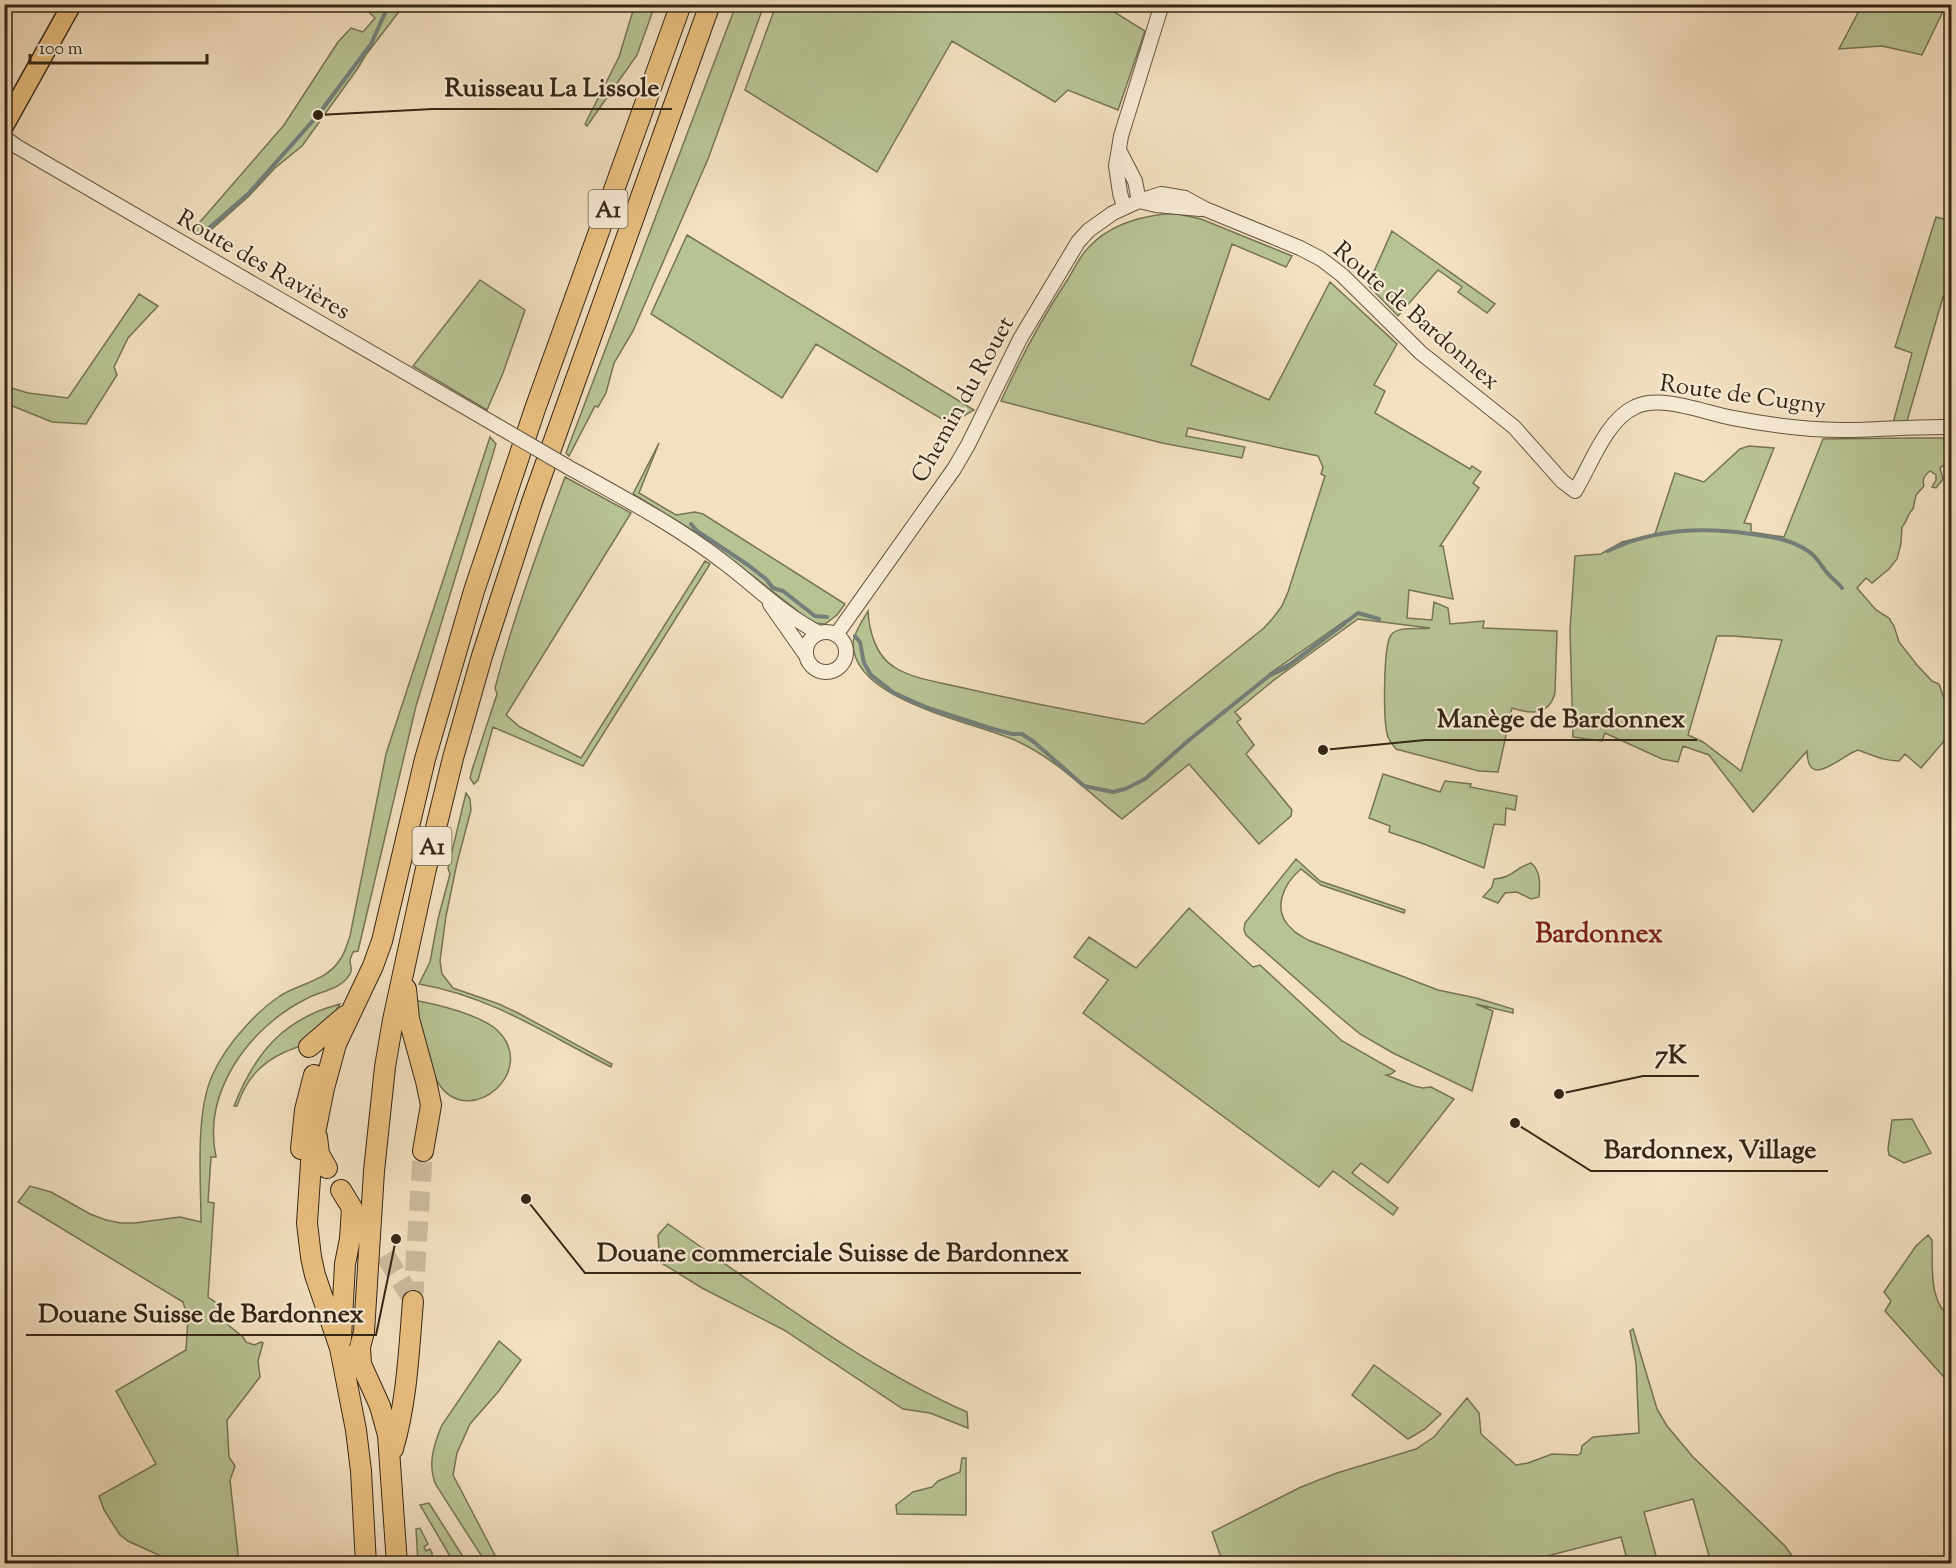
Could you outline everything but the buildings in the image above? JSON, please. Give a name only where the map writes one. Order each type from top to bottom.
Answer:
[{"type":"highway","name":"A1","points":[[354,1008],[382,941],[424,759],[490,542],[532,418],[681,4]]},
{"type":"highway","name":"A1","points":[[406,966],[450,769],[482,656],[556,433],[710,4]]},
{"type":"highway","points":[[406,966],[409,1019],[431,1106],[423,1151]]},
{"type":"highway","points":[[397,1563],[390,1458],[383,1416],[362,1364],[360,1347],[364,1332],[379,1108],[393,1020],[406,966]]},
{"type":"highway","points":[[354,1008],[336,1044],[324,1088],[312,1148],[307,1223],[315,1275],[340,1348],[358,1450],[366,1563]]},
{"type":"highway","points":[[309,1047],[354,1008]]},
{"type":"highway","points":[[336,1044],[319,1064],[305,1110],[298,1234],[302,1266],[326,1342],[347,1456],[355,1563]]},
{"type":"highway","points":[[316,1128],[319,1154],[327,1168]]},
{"type":"highway","points":[[340,1348],[345,1264],[350,1239],[352,1208],[341,1190]]},
{"type":"highway","points":[[370,1230],[385,1255]]},
{"type":"highway","points":[[390,1458],[398,1431],[407,1378],[413,1301]]},
{"type":"main road","points":[[4,126],[72,4]]},
{"type":"street","points":[[1124,207],[1116,166],[1121,136],[1162,4]]},
{"type":"street","name":"Route des Ravières","points":[[4,138],[672,527],[726,564],[763,595]]},
{"type":"street","points":[[1120,152],[1135,180],[1139,201]]},
{"type":"street","name":"Route de Bardonnex","points":[[1139,201],[1155,195],[1185,198],[1205,209],[1300,248],[1331,266],[1421,353],[1514,427],[1562,481],[1575,491]]},
{"type":"street","name":"Chemin du Rouet","points":[[836,635],[954,469],[1020,339],[1074,248],[1089,230],[1105,217],[1139,201]]},
{"type":"street","name":"Route de Cugny","points":[[1575,491],[1615,421],[1626,411],[1645,403],[1666,403],[1763,424],[1797,428],[1843,430],[1952,427]]},
{"type":"street","points":[[763,595],[805,626],[819,633],[828,632],[836,635],[843,642],[846,655],[842,664],[836,670],[824,673],[817,671],[808,663],[805,654],[763,595]]},
{"type":"street","points":[[805,654],[808,642],[819,633]]},
{"type":"green space","points":[[635,4],[655,5],[637,55],[587,126],[585,124],[619,57]]},
{"type":"green space","points":[[368,5],[404,5],[302,146],[275,168],[248,197],[204,236],[193,230],[284,125],[338,42],[351,28],[363,32],[375,18],[366,9]]},
{"type":"green space","points":[[736,5],[764,5],[708,159],[633,331],[614,363],[606,393],[598,407],[595,406],[569,456],[566,453]]},
{"type":"green space","points":[[776,5],[1103,5],[1145,31],[1118,110],[1068,90],[1055,102],[952,41],[877,172],[745,90]]},
{"type":"green space","points":[[1862,5],[1946,5],[1922,55],[1882,46],[1839,49]]},
{"type":"green space","points":[[1178,214],[1201,219],[1292,256],[1286,267],[1232,244],[1191,365],[1269,400],[1330,282],[1397,344],[1374,385],[1385,391],[1375,413],[1470,469],[1472,466],[1481,472],[1473,483],[1479,488],[1440,546],[1443,546],[1453,599],[1409,590],[1407,618],[1432,620],[1434,602],[1448,608],[1450,624],[1484,621],[1483,628],[1557,631],[1555,693],[1544,709],[1532,712],[1512,708],[1498,772],[1479,771],[1396,749],[1389,739],[1386,729],[1385,702],[1388,642],[1391,635],[1399,630],[1430,628],[1358,619],[1274,680],[1235,712],[1241,719],[1237,722],[1254,745],[1246,754],[1292,810],[1291,816],[1259,844],[1189,764],[1122,819],[1060,767],[1033,749],[1000,734],[921,707],[895,695],[873,681],[859,664],[853,640],[868,611],[872,635],[878,650],[894,667],[910,675],[1009,698],[1144,724],[1264,628],[1282,606],[1325,476],[1321,474],[1323,467],[1318,456],[1188,428],[1186,436],[1245,447],[1242,458],[1162,443],[1001,401],[1040,324],[1085,251],[1104,234],[1122,224],[1153,216]],"holes":[[[1345,621],[1346,624],[1286,669],[1271,676],[1269,674]]]},
{"type":"green space","points":[[1936,217],[1951,221],[1952,271],[1949,278],[1951,279],[1951,299],[1943,297],[1907,421],[1893,423],[1912,353],[1895,347]]},
{"type":"green space","points":[[1392,231],[1495,304],[1487,313],[1458,292],[1462,287],[1438,270],[1398,316],[1368,285]]},
{"type":"green space","points":[[687,235],[974,410],[950,424],[816,344],[782,398],[651,314]]},
{"type":"green space","points":[[480,280],[525,310],[503,373],[487,410],[413,366]]},
{"type":"green space","points":[[139,294],[158,306],[128,338],[114,367],[117,375],[86,424],[52,422],[5,403],[5,386],[28,393],[68,398]]},
{"type":"green space","points":[[490,437],[496,444],[416,706],[358,951],[353,952],[350,959],[351,972],[341,984],[306,999],[285,1011],[266,1026],[235,1064],[216,1108],[214,1132],[216,1157],[211,1157],[208,1202],[214,1203],[208,1297],[218,1304],[227,1324],[246,1342],[254,1345],[263,1343],[258,1361],[260,1377],[227,1420],[229,1457],[235,1466],[230,1480],[239,1563],[176,1563],[120,1535],[104,1510],[99,1496],[156,1464],[116,1391],[186,1350],[188,1319],[183,1302],[18,1202],[30,1186],[51,1192],[90,1214],[106,1220],[135,1223],[180,1217],[201,1222],[201,1128],[207,1092],[215,1069],[241,1031],[258,1014],[280,996],[327,973],[339,961],[346,949],[386,754]]},
{"type":"green space","points":[[1943,438],[1951,446],[1951,459],[1940,468],[1943,479],[1936,488],[1932,487],[1936,475],[1930,471],[1924,478],[1924,486],[1916,495],[1913,509],[1902,527],[1897,559],[1872,583],[1866,578],[1857,588],[1876,610],[1889,618],[1899,642],[1932,681],[1939,684],[1951,718],[1951,737],[1945,740],[1921,768],[1905,754],[1899,761],[1893,761],[1858,750],[1819,770],[1813,769],[1809,763],[1807,751],[1753,812],[1709,755],[1683,746],[1678,762],[1662,759],[1605,733],[1602,741],[1573,737],[1570,630],[1575,556],[1601,554],[1622,542],[1655,534],[1675,473],[1704,482],[1740,449],[1749,446],[1774,448],[1744,523],[1751,524],[1751,532],[1784,537],[1823,439]],"holes":[[[1717,636],[1782,640],[1741,771],[1703,742],[1688,735]]]},
{"type":"green space","points":[[659,443],[639,493],[676,515],[695,512],[703,514],[845,604],[837,615],[825,624],[813,623],[699,534],[633,494]]},
{"type":"green space","points":[[565,477],[631,513],[506,715],[520,727],[581,758],[705,561],[710,564],[583,766],[493,727],[478,780],[474,784],[470,778],[497,694],[495,688],[510,634]]},
{"type":"green space","points":[[1383,774],[1440,792],[1445,781],[1471,784],[1470,787],[1517,796],[1515,810],[1506,808],[1505,825],[1494,824],[1484,868],[1389,832],[1390,826],[1369,818]]},
{"type":"green space","points":[[466,793],[470,799],[471,810],[446,916],[440,961],[442,974],[453,988],[518,1013],[612,1064],[611,1067],[495,1007],[446,990],[419,984],[430,962],[450,874],[448,868]]},
{"type":"green space","points":[[1296,859],[1320,881],[1405,910],[1404,913],[1321,885],[1301,869],[1289,882],[1281,906],[1286,922],[1297,934],[1438,990],[1513,1009],[1513,1013],[1476,1004],[1493,1011],[1472,1091],[1393,1053],[1360,1034],[1246,935],[1245,923]]},
{"type":"green space","points":[[1531,863],[1538,874],[1539,897],[1531,899],[1517,892],[1505,893],[1498,903],[1483,897],[1492,887],[1494,879],[1510,875]]},
{"type":"green space","points":[[1189,908],[1253,967],[1260,965],[1342,1041],[1395,1071],[1386,1075],[1414,1086],[1431,1087],[1454,1099],[1388,1183],[1361,1163],[1352,1173],[1398,1208],[1393,1215],[1333,1171],[1319,1187],[1083,1013],[1108,980],[1074,957],[1089,937],[1136,968]]},
{"type":"green space","points":[[413,1000],[470,1015],[498,1031],[508,1047],[510,1062],[506,1077],[496,1089],[483,1097],[469,1101],[454,1098],[441,1087],[426,1057]]},
{"type":"green space","points":[[340,1004],[328,1024],[311,1041],[276,1056],[261,1067],[245,1088],[237,1106],[234,1106],[251,1070],[274,1041],[302,1019]]},
{"type":"green space","points":[[1912,1119],[1931,1153],[1904,1163],[1889,1155],[1892,1120]]},
{"type":"green space","points":[[668,1224],[851,1349],[889,1372],[967,1412],[968,1428],[930,1413],[903,1409],[784,1330],[702,1288],[660,1262],[658,1235]]},
{"type":"green space","points":[[1928,1235],[1932,1240],[1932,1272],[1935,1293],[1938,1303],[1951,1319],[1951,1385],[1885,1311],[1891,1301],[1884,1292],[1916,1246]]},
{"type":"green space","points":[[1633,1329],[1657,1409],[1667,1426],[1693,1457],[1785,1546],[1797,1563],[1711,1563],[1693,1499],[1644,1512],[1658,1563],[1628,1563],[1621,1537],[1547,1556],[1548,1563],[1223,1563],[1212,1532],[1301,1487],[1337,1473],[1416,1449],[1434,1437],[1467,1398],[1479,1413],[1481,1434],[1516,1465],[1552,1454],[1578,1455],[1581,1453],[1582,1446],[1593,1437],[1639,1433],[1636,1363],[1630,1331]]},
{"type":"green space","points":[[499,1341],[521,1360],[498,1392],[470,1424],[457,1453],[453,1475],[499,1563],[486,1563],[436,1485],[432,1462],[434,1447],[442,1425]]},
{"type":"green space","points":[[1374,1365],[1441,1414],[1425,1429],[1408,1439],[1352,1395]]},
{"type":"green space","points":[[962,1458],[966,1458],[966,1515],[897,1514],[896,1505],[913,1492],[932,1487],[938,1481],[960,1472]]},
{"type":"green space","points":[[429,1503],[467,1563],[454,1563],[420,1505]]},
{"type":"green space","points":[[420,1528],[428,1544],[424,1547],[426,1551],[430,1549],[432,1553],[432,1563],[418,1563],[416,1529]]},
{"type":"waterway","points":[[201,235],[248,194],[318,115],[371,44],[389,4]]},
{"type":"waterway","points":[[691,524],[697,531],[766,579],[773,588],[783,591],[815,616],[827,617]]},
{"type":"waterway","points":[[1608,551],[1642,538],[1678,532],[1715,531],[1766,536],[1788,541],[1808,551],[1842,588]]},
{"type":"waterway","points":[[855,636],[860,642],[864,663],[871,675],[894,693],[928,708],[993,729],[1022,734],[1084,786],[1113,792],[1145,779],[1189,740],[1270,675],[1290,664],[1358,613],[1379,619]]},
{"type":"tunnel","points":[[413,1301],[423,1151]]},
{"type":"tunnel","points":[[385,1255],[413,1300]]},
{"type":"place","name":"Ruisseau La Lissole","points":[[318,115]]},
{"type":"place","name":"Manège de Bardonnex","points":[[1323,750]]},
{"type":"place","name":"7K","points":[[1559,1094]]},
{"type":"place","name":"Bardonnex, Village","points":[[1515,1123]]},
{"type":"place","name":"Douane commerciale Suisse de Bardonnex","points":[[526,1199]]},
{"type":"place","name":"Douane Suisse de Bardonnex","points":[[396,1239]]},
{"type":"district","name":"Bardonnex","points":[[1599,933]]}]
